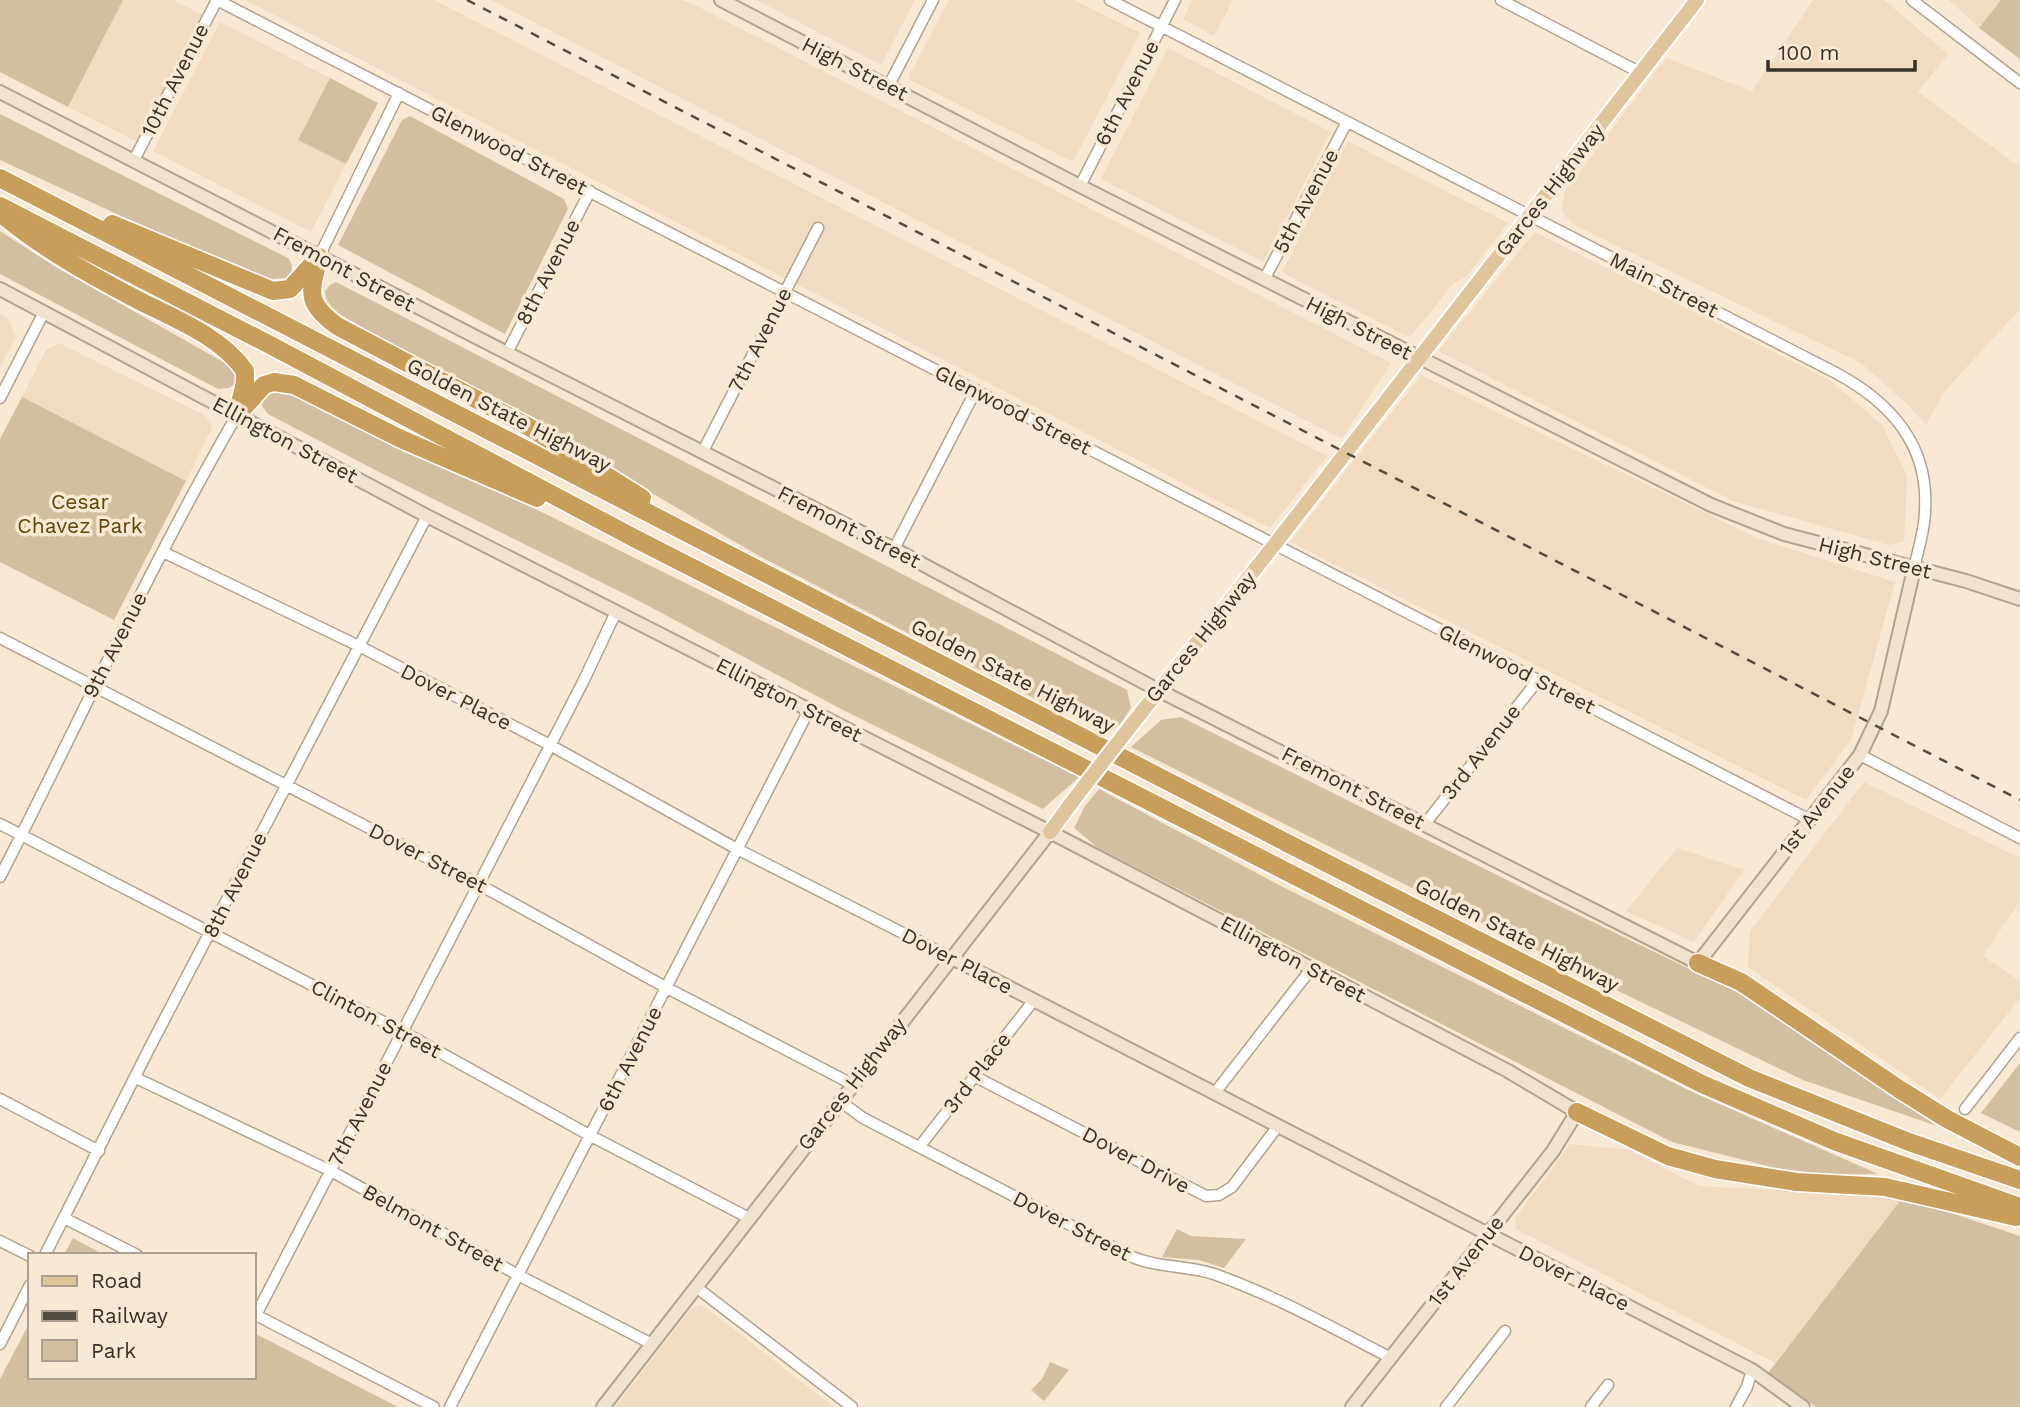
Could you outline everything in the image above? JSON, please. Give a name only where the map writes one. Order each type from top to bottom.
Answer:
[{"type":"highway","points":[[7,182],[273,291],[290,289],[319,257]]},
{"type":"highway","name":"Golden State Highway","points":[[7,182],[1276,838],[1738,1073],[1839,1116],[2020,1180]]},
{"type":"highway","points":[[0,206],[634,538],[1702,1084],[1834,1141],[2020,1207]]},
{"type":"highway","points":[[0,213],[29,236],[111,285],[224,346],[245,371],[245,383],[240,394],[237,415]]},
{"type":"highway","points":[[319,257],[311,297],[318,309],[337,327],[529,427],[721,550]]},
{"type":"highway","points":[[237,415],[264,385],[274,382],[294,385],[408,442],[634,538]]},
{"type":"highway","points":[[1698,964],[1741,982],[1899,1089],[1947,1119],[2020,1157]]},
{"type":"highway","points":[[1577,1112],[1668,1156],[1715,1169],[1797,1182],[1885,1187],[2020,1217]]},
{"type":"main road","name":"Garces Highway","points":[[1050,832],[1697,0]]},
{"type":"street","name":"Glenwood Street","points":[[217,0],[1810,820]]},
{"type":"street","name":"10th Avenue","points":[[134,160],[217,0]]},
{"type":"street","name":"High Street","points":[[721,0],[1677,490],[1784,534],[1966,581],[2020,598]]},
{"type":"street","points":[[888,87],[933,0]]},
{"type":"street","name":"Main Street","points":[[1110,0],[1842,377],[1887,408],[1900,423],[1913,446],[1924,486],[1924,521],[1881,711],[1860,755]]},
{"type":"street","name":"6th Avenue","points":[[1080,186],[1175,0]]},
{"type":"street","points":[[1501,0],[1641,73]]},
{"type":"street","points":[[1912,0],[2020,83]]},
{"type":"street","name":"Fremont Street","points":[[0,92],[703,451],[1158,690],[1698,964]]},
{"type":"street","points":[[319,257],[399,93]]},
{"type":"street","name":"5th Avenue","points":[[1264,280],[1347,122]]},
{"type":"street","name":"8th Avenue","points":[[507,353],[590,191]]},
{"type":"street","name":"7th Avenue","points":[[703,451],[818,228]]},
{"type":"street","name":"Ellington Street","points":[[0,289],[427,516],[1050,832],[1508,1071],[1577,1112]]},
{"type":"street","points":[[0,398],[44,312]]},
{"type":"street","points":[[894,550],[976,390]]},
{"type":"street","name":"9th Avenue","points":[[0,877],[93,686],[197,484],[237,415]]},
{"type":"street","name":"8th Avenue","points":[[46,1253],[427,516]]},
{"type":"street","name":"Dover Place","points":[[163,552],[359,646],[550,745],[737,849],[1752,1370],[1803,1407]]},
{"type":"street","name":"7th Avenue","points":[[256,1313],[616,612]]},
{"type":"street","name":"Dover Street","points":[[0,638],[478,884],[667,988],[852,1084]]},
{"type":"street","name":"3rd Avenue","points":[[1424,824],[1538,680]]},
{"type":"street","name":"6th Avenue","points":[[450,1407],[809,710]]},
{"type":"street","points":[[1860,755],[2020,838]]},
{"type":"street","name":"1st Avenue","points":[[1698,964],[1860,755]]},
{"type":"street","name":"Clinton Street","points":[[0,824],[402,1032],[591,1136],[749,1218]]},
{"type":"street","name":"Garces Highway","points":[[603,1407],[1050,832]]},
{"type":"street","points":[[1214,1094],[1311,969]]},
{"type":"street","name":"3rd Place","points":[[920,1146],[1034,1000]]},
{"type":"street","points":[[1965,1109],[2020,1038]]},
{"type":"street","name":"Dover Drive","points":[[974,1076],[1206,1196],[1219,1195],[1232,1187],[1278,1126]]},
{"type":"street","name":"Belmont Street","points":[[136,1078],[331,1171],[518,1275],[652,1344]]},
{"type":"street","points":[[0,1099],[99,1151]]},
{"type":"street","name":"Dover Street","points":[[840,1101],[863,1118],[1139,1260],[1154,1265],[1202,1270],[1253,1288],[1391,1357]]},
{"type":"street","name":"1st Avenue","points":[[1352,1407],[1553,1151],[1577,1112]]},
{"type":"street","points":[[64,1218],[133,1253]]},
{"type":"street","points":[[0,1241],[28,1255]]},
{"type":"street","points":[[696,1287],[852,1407]]},
{"type":"street","points":[[0,1343],[28,1289]]},
{"type":"street","points":[[256,1316],[434,1407]]},
{"type":"street","points":[[1446,1407],[1505,1331]]},
{"type":"street","points":[[1736,1407],[1747,1387],[1752,1370]]},
{"type":"street","points":[[1591,1407],[1608,1385]]},
{"type":"shaded area","points":[[123,0],[173,0],[203,15],[138,142],[68,107]]},
{"type":"shaded area","points":[[245,0],[434,0],[1327,456],[1270,528]]},
{"type":"shaded area","points":[[491,0],[681,0],[691,3],[1391,363],[1342,439]]},
{"type":"shaded area","points":[[756,0],[915,0],[881,65]]},
{"type":"shaded area","points":[[949,0],[1074,0],[1140,33],[1074,160],[1069,160],[910,80],[909,76]]},
{"type":"shaded area","points":[[1193,0],[1233,0],[1214,36],[1183,19]]},
{"type":"shaded area","points":[[1813,0],[1884,0],[1948,54],[1918,92],[2020,167],[2020,309],[1944,392],[1926,425],[1861,363],[1574,225],[1561,211],[1565,191],[1666,58],[1752,91]]},
{"type":"shaded area","points":[[1949,0],[2001,0],[1979,28]]},
{"type":"shaded area","points":[[220,22],[330,78],[298,140],[346,164],[311,232],[153,151]]},
{"type":"shaded area","points":[[1168,48],[1331,132],[1263,262],[1101,179]]},
{"type":"shaded area","points":[[1348,141],[1508,223],[1467,276],[1453,284],[1412,335],[1406,336],[1285,274],[1283,270]]},
{"type":"shaded area","points":[[1535,232],[1830,380],[1882,425],[1907,476],[1904,541],[1889,545],[1733,501],[1438,351]]},
{"type":"shaded area","points":[[0,314],[8,319],[16,337],[0,367]]},
{"type":"shaded area","points":[[59,343],[206,416],[212,428],[186,481],[22,397],[46,350]]},
{"type":"shaded area","points":[[1421,375],[1757,538],[1895,582],[1851,740],[1806,800],[1290,542]]},
{"type":"shaded area","points":[[1864,782],[2020,858],[2020,901],[1983,956],[2020,981],[2020,998],[1940,1099],[1748,967],[1750,931]]},
{"type":"shaded area","points":[[1677,848],[1744,870],[1694,942],[1626,911]]},
{"type":"shaded area","points":[[1570,1144],[1629,1150],[1699,1186],[1903,1197],[1775,1363],[1516,1229],[1515,1218]]},
{"type":"shaded area","points":[[700,1305],[834,1407],[615,1407],[691,1309]]},
{"type":"green space","points":[[0,0],[123,0],[68,107],[0,72]]},
{"type":"green space","points":[[2001,0],[2020,0],[2020,59],[1979,28]]},
{"type":"green space","points":[[330,78],[378,103],[346,164],[298,140]]},
{"type":"green space","points":[[0,114],[288,258],[292,266],[291,273],[287,278],[271,279],[173,240],[0,160]]},
{"type":"green space","points":[[410,116],[564,199],[568,209],[505,334],[338,245],[402,120]]},
{"type":"green space","points":[[0,231],[54,266],[232,367],[236,374],[236,383],[229,388],[218,389],[0,274]]},
{"type":"green space","points":[[336,282],[1127,690],[1131,708],[1120,724],[1109,733],[1045,704],[759,556],[616,472],[557,433],[343,316],[331,306],[326,297],[325,291]]},
{"type":"green space","points":[[270,393],[286,393],[323,407],[1079,777],[1043,809],[841,709],[641,602],[268,414],[262,406],[263,399]]},
{"type":"green space","name":"Cesar Chavez Park","points":[[22,397],[186,481],[114,620],[0,562],[0,439]]},
{"type":"green space","points":[[1181,717],[1741,994],[1937,1126],[1803,1080],[1612,988],[1131,747],[1161,720]]},
{"type":"green space","points":[[1099,789],[1281,886],[1690,1091],[1878,1174],[1831,1175],[1776,1168],[1672,1142],[1098,848],[1074,828],[1085,806]]},
{"type":"green space","points":[[2020,1063],[2020,1132],[1981,1113]]},
{"type":"green space","points":[[1903,1197],[2020,1236],[2020,1407],[1816,1407],[1768,1373]]},
{"type":"green space","points":[[1177,1229],[1191,1236],[1246,1239],[1224,1268],[1199,1260],[1162,1257]]},
{"type":"green space","points":[[73,1238],[100,1253],[65,1253]]},
{"type":"green space","points":[[28,1326],[28,1379],[256,1379],[256,1334],[398,1407],[0,1407],[0,1379]]},
{"type":"green space","points":[[1050,1362],[1069,1370],[1044,1401],[1031,1390],[1042,1379]]},
{"type":"railway","points":[[467,0],[2020,800]]}]
